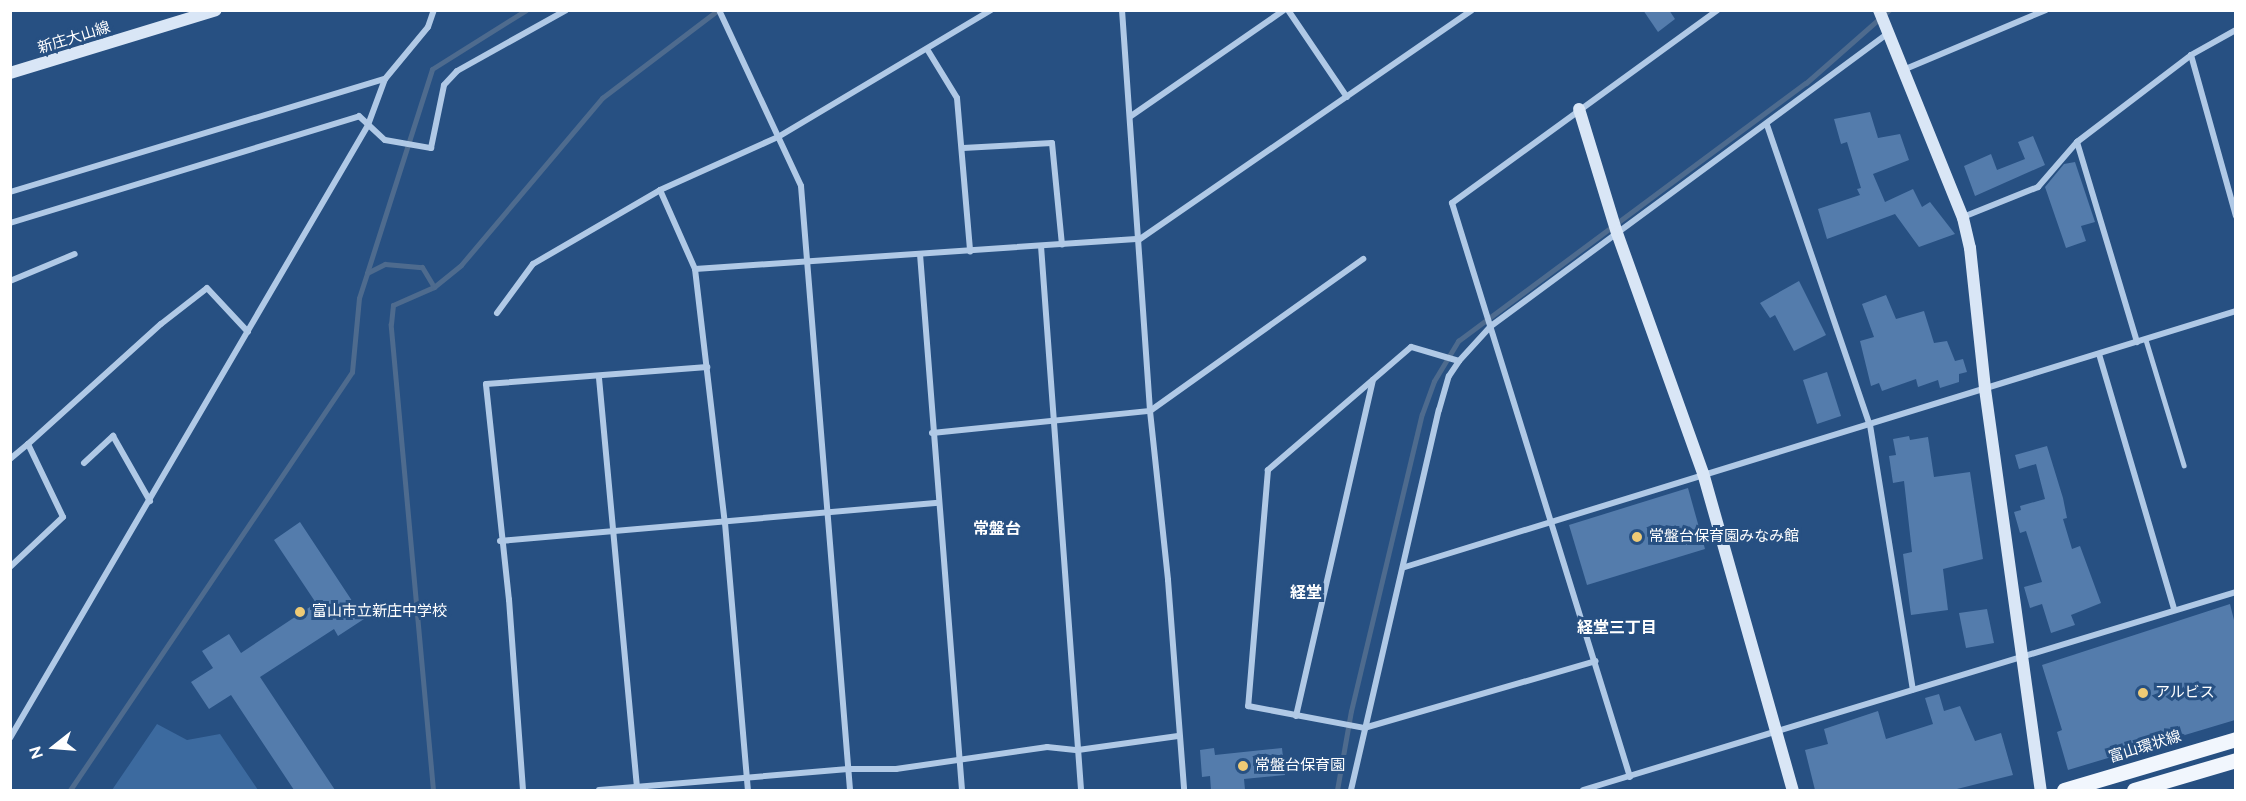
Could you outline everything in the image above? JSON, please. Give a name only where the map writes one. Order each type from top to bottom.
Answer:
[{"type":"main road","name":"富山環状線","points":[[2064,790],[2235,739]]},
{"type":"main road","points":[[2134,790],[2235,760]]},
{"type":"street","name":"新庄大山線","points":[[10,73],[216,10]]},
{"type":"street","points":[[10,738],[368,125],[385,79],[428,27],[434,10]]},
{"type":"street","points":[[10,223],[358,116],[385,140],[431,148],[444,85],[457,71],[566,10]]},
{"type":"street","points":[[719,10],[801,186],[850,790]]},
{"type":"street","points":[[497,313],[533,264],[660,190],[778,137],[991,10]]},
{"type":"street","points":[[1122,10],[1140,239],[1149,411],[1168,580],[1178,736],[1184,790]]},
{"type":"street","points":[[1131,116],[1286,10],[1347,97]]},
{"type":"street","points":[[695,269],[1140,239],[1472,10]]},
{"type":"street","points":[[1630,777],[1596,661],[1452,203],[1718,10]]},
{"type":"street","points":[[1879,10],[1963,218],[1970,248],[1985,389],[2020,657],[2041,790]]},
{"type":"street","points":[[1903,70],[2046,10]]},
{"type":"street","points":[[1963,218],[2038,187],[2077,142],[2191,55],[2235,30]]},
{"type":"street","points":[[1351,790],[1364,728],[1405,567],[1439,410],[1449,376],[1459,361],[1491,326],[1767,125],[1888,33]]},
{"type":"street","points":[[927,49],[957,98],[970,251]]},
{"type":"street","points":[[2191,55],[2233,200],[2235,216]]},
{"type":"street","points":[[10,192],[385,79]]},
{"type":"street","points":[[1580,110],[1617,233],[1703,473],[1793,790]]},
{"type":"street","points":[[1767,125],[1870,425],[1912,690]]},
{"type":"street","points":[[2077,142],[2137,342]]},
{"type":"street","points":[[963,148],[1052,143],[1062,245]]},
{"type":"street","points":[[660,190],[695,269],[725,523],[748,790]]},
{"type":"street","points":[[1041,246],[1081,790]]},
{"type":"street","points":[[10,281],[75,254]]},
{"type":"street","points":[[920,254],[932,433],[962,790]]},
{"type":"street","points":[[932,433],[1052,418],[1149,411],[1363,260]]},
{"type":"street","points":[[10,459],[161,324],[207,288],[248,332]]},
{"type":"street","points":[[1405,567],[1552,523],[1703,473],[1870,425],[2235,312]]},
{"type":"street","points":[[1459,361],[1412,347],[1268,470],[1248,706],[1364,728],[1596,661]]},
{"type":"street","points":[[2098,354],[2174,609]]},
{"type":"street","points":[[523,790],[509,600],[500,541],[486,384],[599,378],[707,367]]},
{"type":"street","points":[[599,378],[637,789]]},
{"type":"street","points":[[1296,716],[1373,380]]},
{"type":"street","points":[[84,462],[113,436],[150,501]]},
{"type":"street","points":[[10,567],[63,517],[28,444]]},
{"type":"street","points":[[500,541],[938,503]]},
{"type":"street","points":[[1583,790],[1778,733],[2235,592]]},
{"type":"street","points":[[599,790],[637,789],[848,769],[896,769],[1047,747],[1078,750],[1178,736]]},
{"type":"lane","points":[[2146,340],[2184,465]]},
{"type":"shaded area","points":[[157,724],[187,740],[220,734],[258,790],[112,790]]},
{"type":"building","points":[[1643,10],[1669,10],[1675,19],[1658,32]]},
{"type":"building","points":[[1870,112],[1878,138],[1900,134],[1909,160],[1873,174],[1885,202],[1913,189],[1922,207],[1930,202],[1955,234],[1919,247],[1895,214],[1827,239],[1818,209],[1860,195],[1857,189],[1861,188],[1847,142],[1841,144],[1834,119]]},
{"type":"building","points":[[2033,136],[2045,165],[1975,196],[1964,166],[1991,154],[1997,170],[2025,159],[2018,142]]},
{"type":"building","points":[[2075,162],[2095,222],[2081,226],[2086,241],[2066,248],[2045,187],[2064,164]]},
{"type":"building","points":[[1799,281],[1826,335],[1794,351],[1775,315],[1770,318],[1760,303]]},
{"type":"building","points":[[1886,295],[1896,319],[1924,311],[1934,343],[1947,341],[1955,361],[1963,359],[1967,372],[1959,374],[1959,382],[1940,388],[1938,380],[1918,387],[1916,379],[1882,391],[1879,383],[1871,386],[1860,341],[1874,337],[1862,304]]},
{"type":"building","points":[[1827,372],[1841,416],[1817,424],[1803,380]]},
{"type":"building","points":[[1909,436],[1910,440],[1928,437],[1934,477],[1970,472],[1983,559],[1943,569],[1948,610],[1911,615],[1903,554],[1912,552],[1904,481],[1893,483],[1889,456],[1896,455],[1893,439]]},
{"type":"building","points":[[2047,446],[2063,498],[2067,518],[2063,519],[2072,549],[2080,546],[2101,603],[2071,615],[2075,625],[2051,633],[2042,604],[2030,608],[2024,587],[2042,582],[2026,531],[2020,533],[2014,512],[2021,510],[2020,506],[2045,499],[2036,464],[2019,469],[2015,455]]},
{"type":"building","name":"常盤台保育園みなみ館","points":[[1688,488],[1705,549],[1587,585],[1569,525]]},
{"type":"building","points":[[300,522],[364,619],[338,636],[334,629],[260,677],[335,790],[294,790],[231,695],[209,709],[191,682],[213,668],[202,651],[229,634],[241,653],[316,603],[274,540]]},
{"type":"building","name":"アルビス","points":[[2230,604],[2235,624],[2235,720],[2068,770],[2057,732],[2062,730],[2042,665]]},
{"type":"building","points":[[1987,609],[1994,643],[1966,648],[1959,613]]},
{"type":"building","points":[[1939,694],[1944,711],[1960,706],[1975,741],[2001,733],[2013,775],[1953,790],[1815,790],[1805,750],[1828,744],[1824,729],[1878,711],[1886,739],[1933,724],[1925,698]]},
{"type":"building","name":"常盤台保育園","points":[[1214,748],[1215,755],[1282,748],[1285,775],[1244,779],[1245,790],[1211,790],[1210,776],[1202,777],[1200,750]]},
{"type":"waterway","points":[[367,273],[432,69],[526,10]]},
{"type":"waterway","points":[[433,790],[391,324],[393,305],[434,287],[461,265],[602,98],[718,10]]},
{"type":"waterway","points":[[1337,790],[1351,711],[1422,414],[1434,381],[1458,341],[1806,83],[1889,10]]},
{"type":"waterway","points":[[70,790],[352,372],[359,298],[367,273],[385,264],[422,267],[434,287]]},
{"type":"place","name":"常盤台保育園みなみ館","points":[[1637,537]]},
{"type":"place","name":"富山市立新庄中学校","points":[[300,612]]},
{"type":"place","name":"アルビス","points":[[2143,693]]},
{"type":"place","name":"常盤台保育園","points":[[1243,766]]},
{"type":"district","name":"常盤台","points":[[997,529]]},
{"type":"district","name":"経堂","points":[[1306,593]]},
{"type":"district","name":"経堂三丁目","points":[[1617,628]]}]
